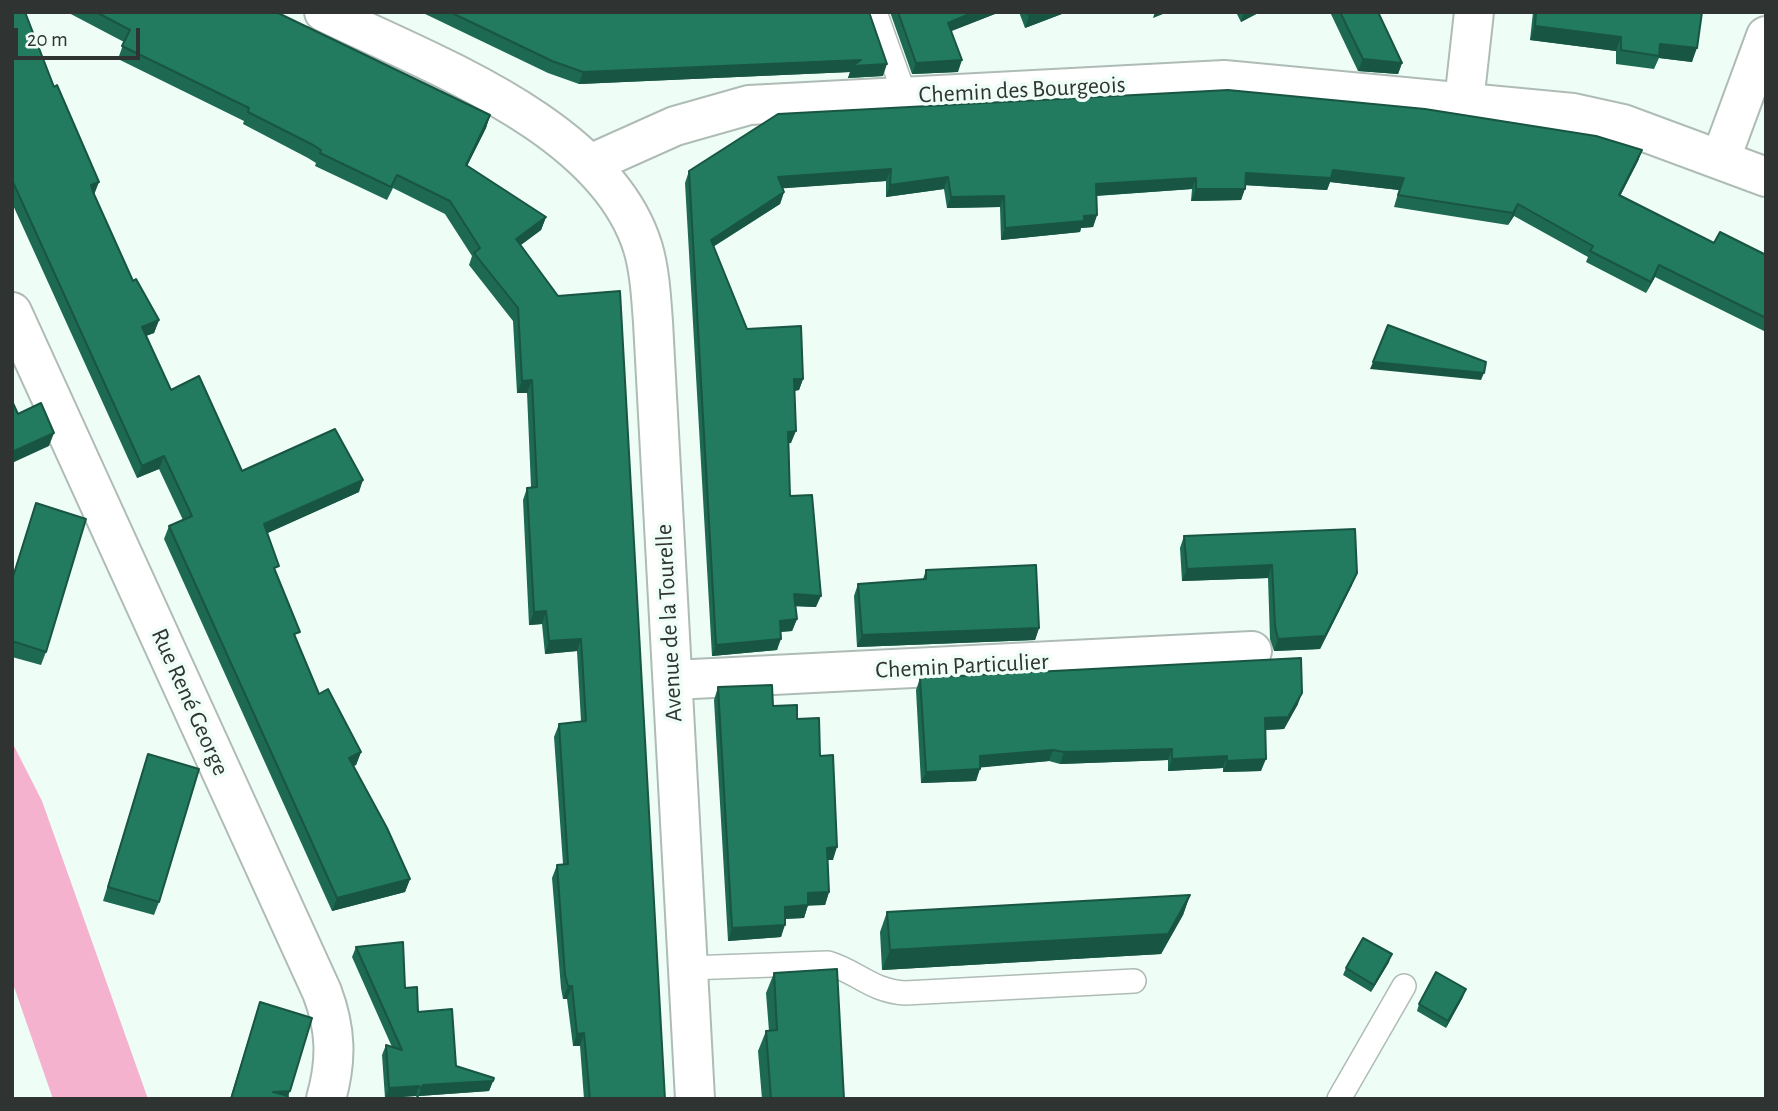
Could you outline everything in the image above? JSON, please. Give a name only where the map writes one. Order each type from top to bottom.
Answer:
[{"type":"street","name":"Avenue de la Tourelle","points":[[324,12],[494,95],[545,126],[590,164],[632,223],[647,263],[653,322],[695,1099]]},
{"type":"street","points":[[1464,102],[1474,12]]},
{"type":"street","points":[[1721,158],[1766,36]]},
{"type":"street","name":"Chemin des Bourgeois","points":[[590,164],[675,127],[726,110],[793,102],[1224,80],[1464,102],[1599,118],[1721,158],[1766,177]]},
{"type":"street","name":"Rue René George","points":[[12,312],[321,992],[334,1029],[335,1050],[326,1099]]},
{"type":"street","name":"Chemin Particulier","points":[[673,680],[1252,651]]},
{"type":"lane","points":[[875,12],[905,96]]},
{"type":"lane","points":[[688,968],[828,963],[840,967],[870,986],[905,993],[1134,981]]},
{"type":"lane","points":[[1339,1099],[1404,986]]},
{"type":"shaded area","points":[[12,742],[42,801],[148,1099],[53,1099],[12,981]]},
{"type":"building","points":[[12,12],[25,12],[54,87],[57,85],[99,182],[91,185],[93,192],[133,281],[136,279],[159,320],[142,327],[171,390],[199,376],[242,471],[335,429],[363,480],[264,524],[279,566],[274,568],[300,632],[294,634],[319,694],[328,689],[361,752],[349,758],[387,828],[410,879],[337,898],[169,526],[192,516],[164,456],[142,466],[12,180]]},
{"type":"building","points":[[96,12],[276,12],[490,115],[466,165],[546,217],[516,239],[558,296],[620,291],[665,1099],[590,1099],[584,1033],[577,1034],[572,986],[568,986],[565,975],[557,865],[568,864],[559,724],[586,721],[581,639],[549,641],[546,611],[534,612],[527,488],[537,487],[532,380],[522,381],[518,308],[474,253],[480,248],[450,201],[397,175],[391,187],[320,153],[321,150],[313,145],[248,112],[249,108],[122,46],[130,30]]},
{"type":"building","points":[[450,12],[869,12],[887,64],[852,66],[861,60],[583,72],[552,61]]},
{"type":"building","points":[[898,12],[974,12],[948,23],[962,60],[916,63]]},
{"type":"building","points":[[1340,12],[1378,12],[1402,63],[1363,59]]},
{"type":"building","points":[[1536,12],[1702,12],[1697,48],[1660,44],[1659,56],[1621,50],[1621,37],[1535,26]]},
{"type":"building","points":[[1228,90],[1425,109],[1596,136],[1642,150],[1619,195],[1714,243],[1720,232],[1766,255],[1766,318],[1659,265],[1651,282],[1590,251],[1593,246],[1518,204],[1513,213],[1398,195],[1404,178],[1333,170],[1331,178],[1246,173],[1245,189],[1196,189],[1196,178],[1096,184],[1097,215],[1084,216],[1084,221],[1005,228],[1004,196],[951,197],[948,177],[890,185],[891,169],[778,177],[784,192],[711,240],[747,329],[801,326],[803,379],[794,379],[796,431],[788,432],[790,496],[812,495],[821,596],[794,594],[797,619],[780,621],[781,639],[716,645],[689,171],[778,114]]},
{"type":"building","points":[[1388,325],[1486,362],[1484,373],[1373,362]]},
{"type":"building","points":[[12,401],[18,414],[41,403],[54,433],[12,452]]},
{"type":"building","points":[[36,503],[86,519],[46,652],[12,641],[12,580]]},
{"type":"building","points":[[1355,529],[1357,573],[1325,636],[1278,639],[1272,565],[1187,569],[1184,536]]},
{"type":"building","points":[[1036,565],[1039,628],[862,635],[858,584],[926,579],[926,570]]},
{"type":"building","points":[[1301,658],[1302,693],[1288,717],[1265,718],[1266,759],[1227,761],[1227,756],[1172,759],[1172,749],[1053,750],[980,756],[980,769],[926,772],[920,678]]},
{"type":"building","points":[[772,685],[773,706],[797,705],[797,719],[819,718],[820,756],[833,755],[837,847],[827,848],[829,892],[808,893],[808,905],[785,907],[785,925],[732,928],[718,687]]},
{"type":"building","points":[[148,754],[199,769],[159,902],[108,887]]},
{"type":"building","points":[[1190,895],[1168,934],[890,950],[887,912]]},
{"type":"building","points":[[1363,938],[1392,954],[1374,985],[1346,968]]},
{"type":"building","points":[[403,942],[405,988],[417,987],[418,1012],[452,1009],[456,1066],[494,1078],[493,1081],[423,1085],[421,1089],[419,1086],[389,1088],[386,1045],[402,1050],[356,947]]},
{"type":"building","points":[[837,969],[844,1099],[771,1099],[766,1031],[777,1030],[774,973]]},
{"type":"building","points":[[1436,972],[1466,989],[1448,1021],[1419,1004]]},
{"type":"building","points":[[260,1002],[312,1018],[290,1091],[273,1092],[288,1096],[287,1099],[231,1099]]}]
